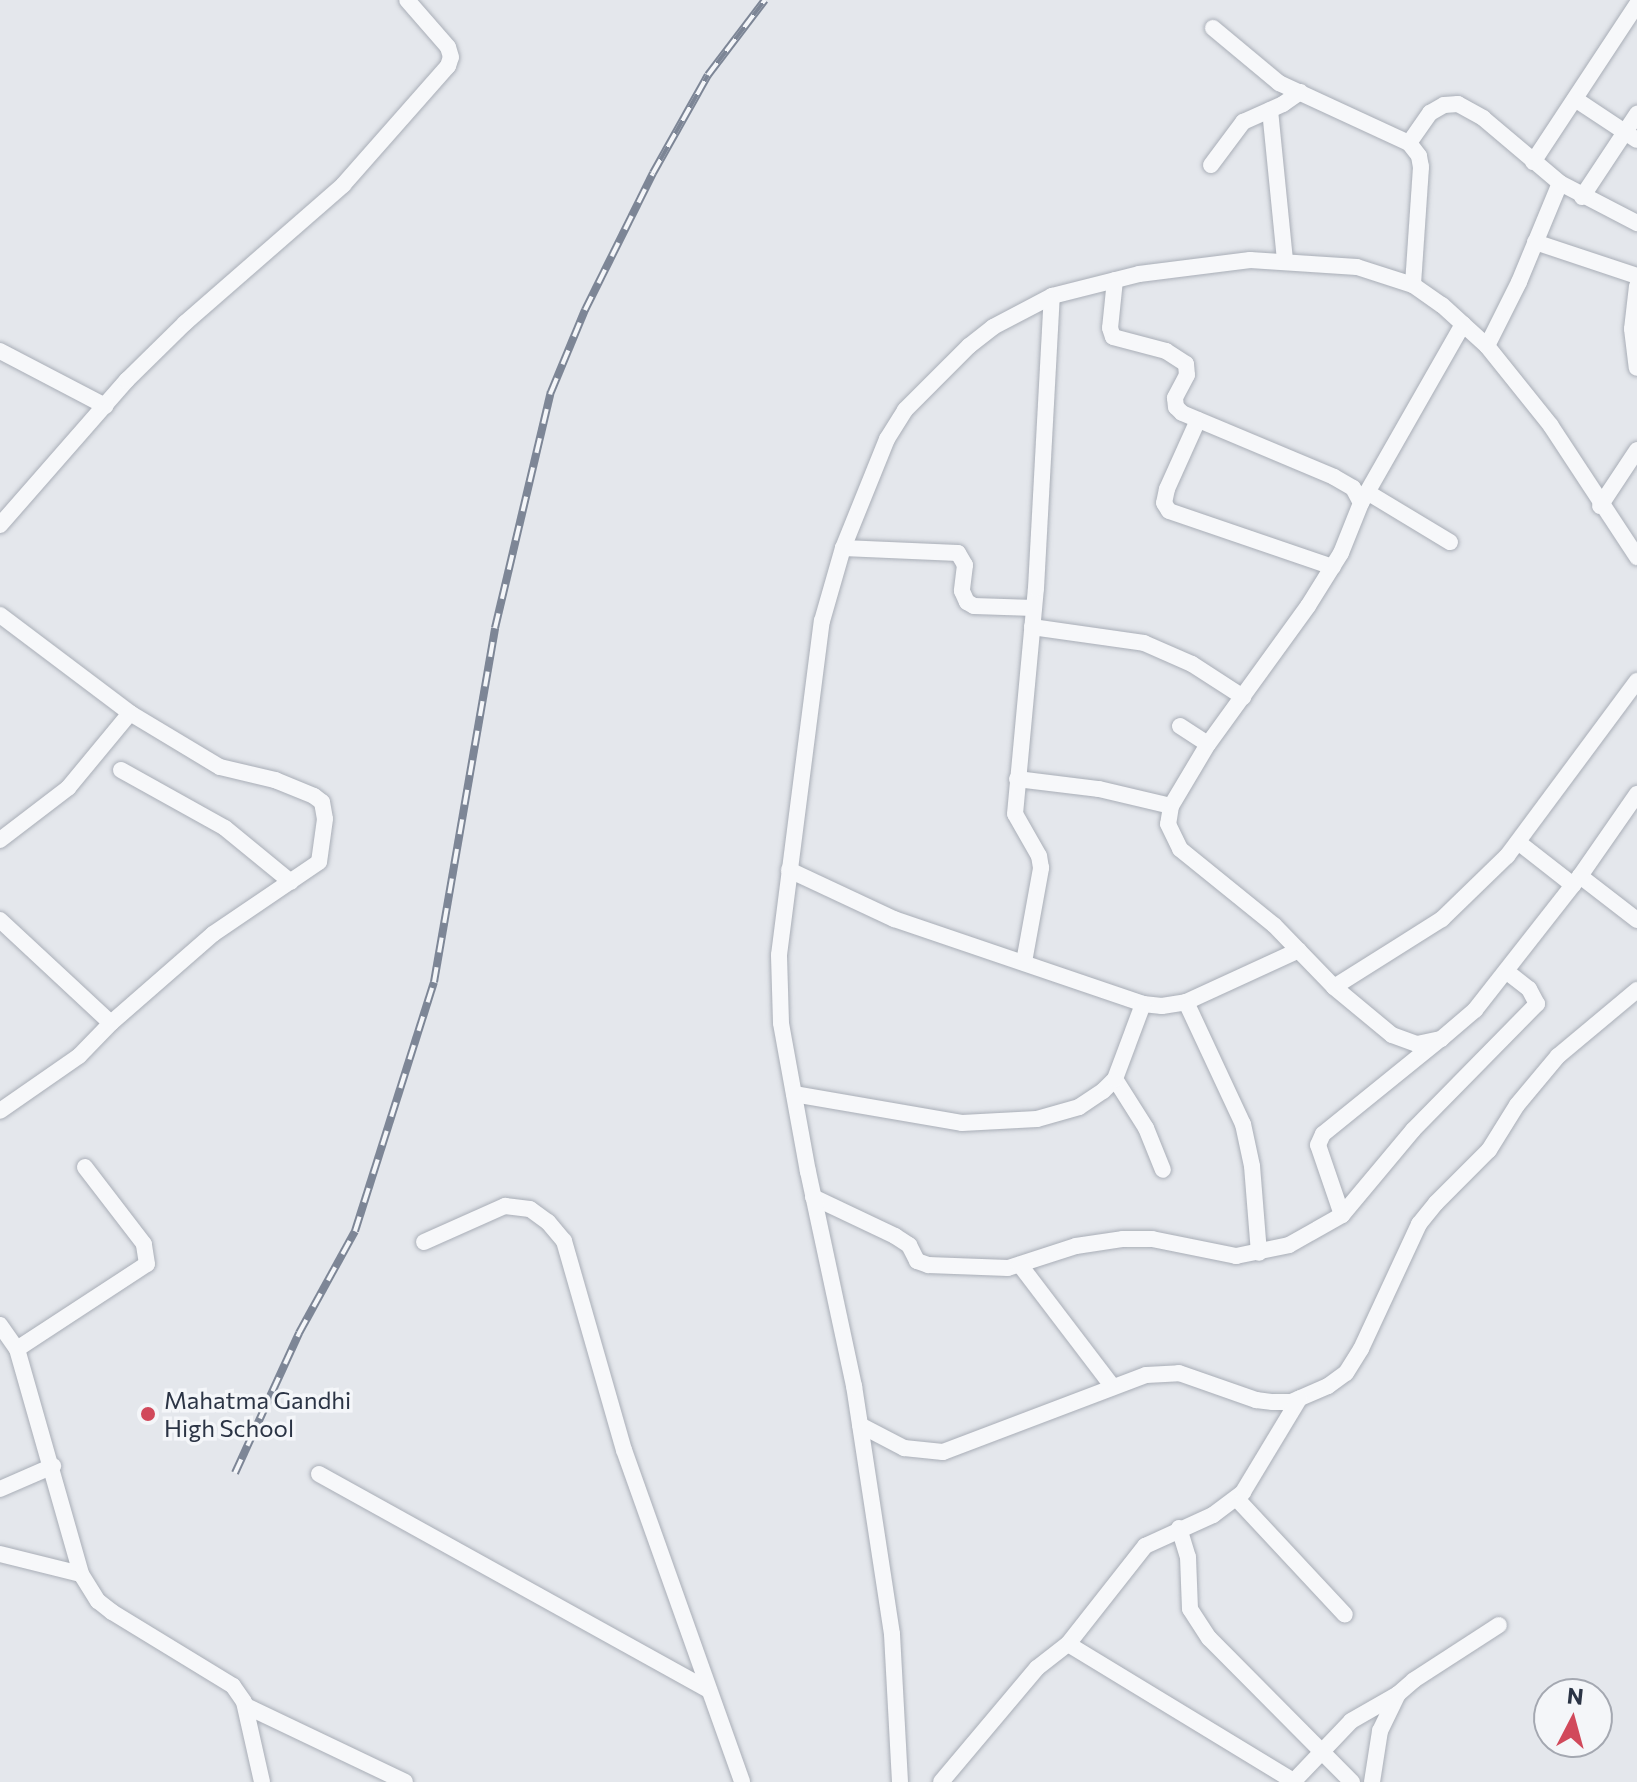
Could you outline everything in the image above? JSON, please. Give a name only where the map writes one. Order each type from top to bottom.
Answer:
[{"type":"street","points":[[0,525],[105,406],[185,323],[343,185],[448,66],[451,57],[448,47],[407,0]]},
{"type":"street","points":[[1533,162],[1637,4]]},
{"type":"street","points":[[1213,28],[1261,72],[1409,143],[1419,156],[1421,167],[1413,285]]},
{"type":"street","points":[[1211,165],[1243,122],[1300,92]]},
{"type":"street","points":[[1575,99],[1631,136]]},
{"type":"street","points":[[1409,143],[1430,113],[1444,105],[1458,104],[1483,118],[1560,183],[1637,223]]},
{"type":"street","points":[[1270,110],[1285,261]]},
{"type":"street","points":[[1582,197],[1631,136],[1637,114]]},
{"type":"street","points":[[1487,346],[1560,183]]},
{"type":"street","points":[[1535,242],[1637,276]]},
{"type":"street","points":[[900,1782],[892,1634],[860,1425],[781,1023],[779,955],[822,621],[843,548],[887,439],[905,410],[993,327],[1052,296],[1115,280],[1250,260],[1357,267],[1413,285],[1487,346],[1551,426],[1600,506],[1637,557]]},
{"type":"street","points":[[1115,280],[1110,328],[1113,337],[1180,357],[1186,364],[1187,375],[1175,398],[1176,407],[1198,420],[1334,477],[1364,498],[1450,542]]},
{"type":"street","points":[[1636,364],[1632,329],[1637,286]]},
{"type":"street","points":[[1024,962],[1041,868],[1039,856],[1015,814],[1034,608],[1052,296]]},
{"type":"street","points":[[1441,1039],[1417,1044],[1392,1035],[1334,987],[1299,950],[1180,849],[1168,824],[1171,806],[1208,744],[1333,567],[1364,498],[1463,324]]},
{"type":"street","points":[[0,351],[105,406]]},
{"type":"street","points":[[1198,420],[1167,489],[1164,503],[1169,511],[1333,567]]},
{"type":"street","points":[[1600,506],[1637,450]]},
{"type":"street","points":[[843,548],[958,553],[965,565],[962,591],[967,602],[974,606],[1034,608]]},
{"type":"street","points":[[0,615],[130,713],[220,767],[275,780],[322,802],[325,819],[319,862],[213,934],[111,1023],[79,1056],[0,1111]]},
{"type":"street","points":[[1032,627],[1144,643],[1192,664],[1243,697]]},
{"type":"street","points":[[1334,987],[1442,919],[1518,842],[1637,681]]},
{"type":"street","points":[[0,840],[68,788],[130,713]]},
{"type":"street","points":[[1180,726],[1208,744]]},
{"type":"street","points":[[121,770],[225,828],[291,882]]},
{"type":"street","points":[[1017,779],[1099,789],[1171,806]]},
{"type":"street","points":[[1342,1215],[1318,1145],[1323,1134],[1475,1010],[1577,881],[1637,794]]},
{"type":"street","points":[[1518,842],[1637,920]]},
{"type":"street","points":[[789,870],[894,919],[1143,1004],[1162,1006],[1186,1002],[1299,950]]},
{"type":"street","points":[[0,920],[111,1023]]},
{"type":"street","points":[[813,1197],[895,1236],[909,1245],[917,1261],[976,1270],[1020,1265],[1076,1246],[1123,1239],[1152,1239],[1236,1256],[1289,1245],[1342,1215],[1413,1130],[1537,1004],[1529,989],[1506,971]]},
{"type":"street","points":[[860,1425],[904,1448],[943,1452],[1146,1375],[1171,1373],[1211,1382],[1256,1400],[1299,1399],[1346,1373],[1419,1224],[1489,1150],[1537,1079],[1589,1028],[1637,990]]},
{"type":"street","points":[[1186,1002],[1245,1134],[1252,1166],[1259,1253]]},
{"type":"street","points":[[794,1094],[962,1123],[1037,1119],[1079,1107],[1115,1079],[1143,1004]]},
{"type":"street","points":[[1115,1079],[1146,1128],[1163,1170]]},
{"type":"street","points":[[17,1349],[147,1264],[144,1244],[85,1167]]},
{"type":"street","points":[[424,1242],[505,1206],[530,1209],[548,1222],[564,1241],[624,1450],[742,1782]]},
{"type":"street","points":[[1020,1265],[1113,1387]]},
{"type":"street","points":[[0,1325],[17,1349],[53,1466],[81,1574],[98,1601],[112,1612],[233,1686],[246,1706],[262,1782]]},
{"type":"street","points":[[941,1782],[1037,1668],[1068,1644],[1145,1546],[1213,1515],[1237,1499],[1299,1399]]},
{"type":"street","points":[[0,1489],[53,1466]]},
{"type":"street","points":[[319,1474],[709,1690]]},
{"type":"street","points":[[1237,1499],[1345,1615]]},
{"type":"street","points":[[1179,1528],[1188,1557],[1190,1609],[1197,1621],[1209,1638],[1352,1782]]},
{"type":"street","points":[[0,1554],[81,1574]]},
{"type":"street","points":[[1068,1644],[1293,1782],[1320,1750],[1351,1721],[1398,1694],[1414,1680],[1499,1625]]},
{"type":"street","points":[[1372,1782],[1380,1731],[1398,1694]]},
{"type":"street","points":[[246,1706],[405,1782]]},
{"type":"railway","points":[[235,1473],[299,1333],[355,1231],[434,982],[495,628],[551,392],[585,310],[653,173],[708,75],[765,0]]},
{"type":"place","name":"Mahatma Gandhi High School","points":[[148,1414]]}]
